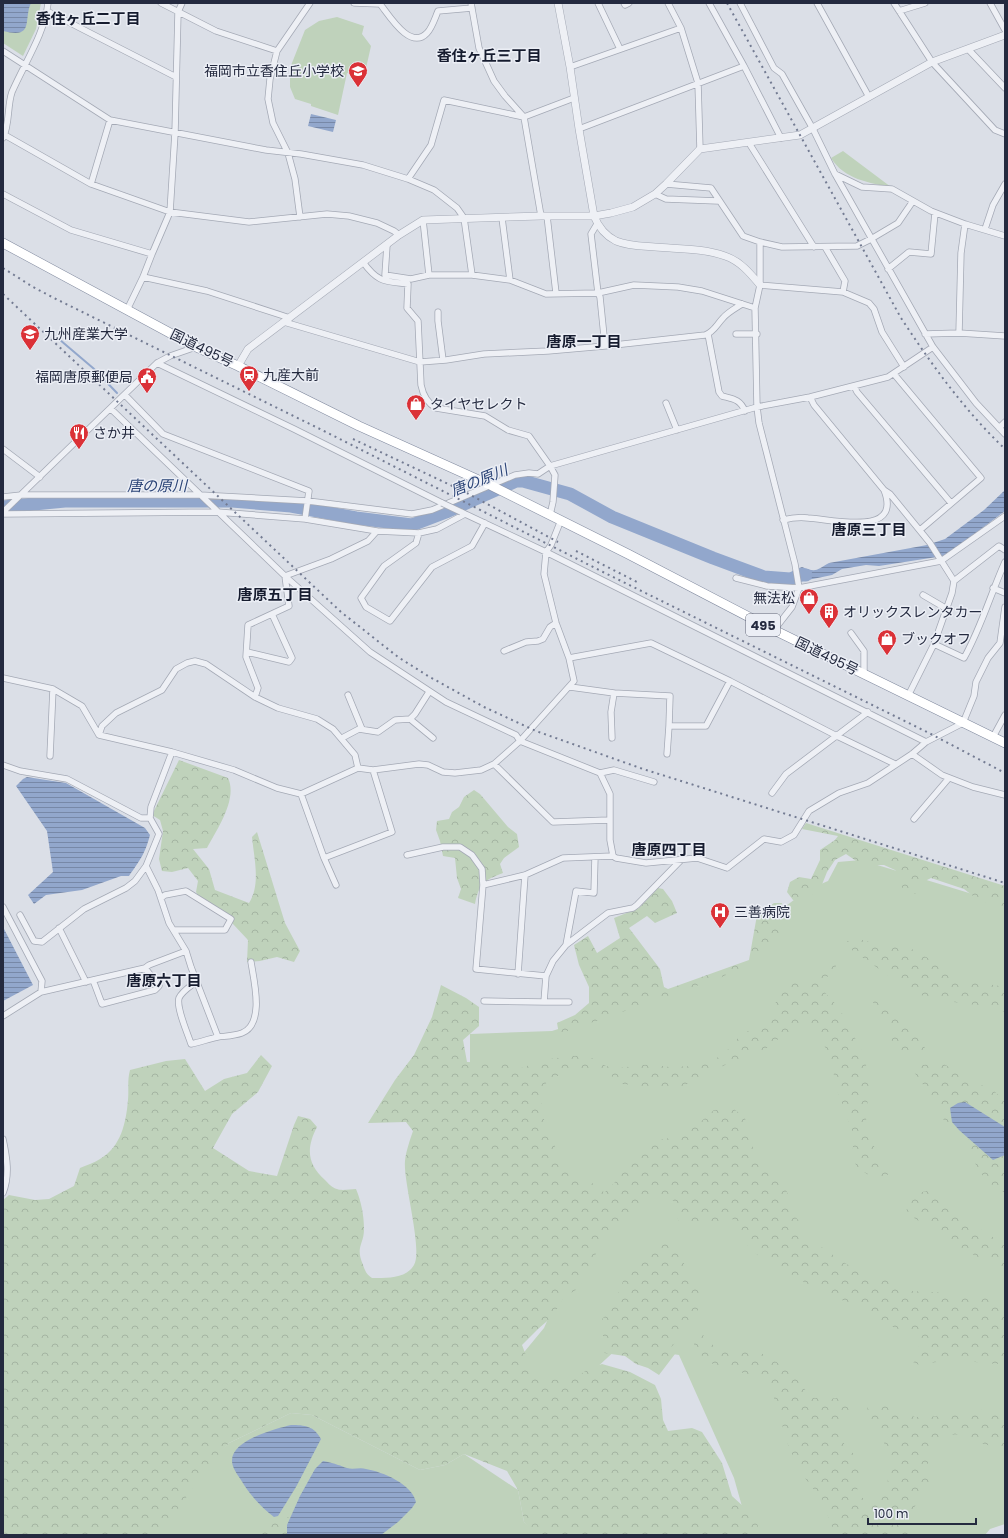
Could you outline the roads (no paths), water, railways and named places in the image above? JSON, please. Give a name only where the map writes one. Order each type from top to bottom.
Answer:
[{"type":"highway","name":"国道495号","points":[[3,244],[196,347],[238,366],[358,426],[491,485],[774,630],[963,723],[1005,742]]},
{"type":"street","points":[[48,3],[47,11],[12,94],[3,136],[91,184],[170,212],[249,222],[327,214],[349,216],[377,223],[399,235]]},
{"type":"street","points":[[161,3],[216,31],[277,51]]},
{"type":"street","points":[[127,310],[143,277],[170,212],[175,133],[178,12],[182,3]]},
{"type":"street","points":[[300,217],[295,179],[288,153],[273,123],[268,99],[270,79],[277,51],[310,3]]},
{"type":"street","points":[[354,3],[380,4],[403,32],[411,37],[420,38],[427,34],[438,11],[471,6],[479,48],[494,81],[505,96],[524,116],[544,216],[556,294]]},
{"type":"street","points":[[558,3],[594,216],[597,224],[606,234],[615,240],[632,246],[696,250],[726,256],[746,269],[760,285],[843,292],[869,303],[874,309],[882,332],[904,367]]},
{"type":"street","points":[[598,3],[620,50]]},
{"type":"street","points":[[624,3],[625,5],[629,3]]},
{"type":"street","points":[[668,3],[681,28],[698,83],[700,149]]},
{"type":"street","points":[[708,3],[744,66],[781,138]]},
{"type":"street","points":[[740,3],[774,68],[782,74],[813,128],[835,174],[933,348],[976,403],[1005,434]]},
{"type":"street","points":[[817,3],[870,97]]},
{"type":"street","points":[[894,3],[932,62],[995,130],[1005,134]]},
{"type":"street","points":[[899,11],[925,3]]},
{"type":"street","points":[[990,3],[1005,30]]},
{"type":"street","points":[[47,11],[176,77]]},
{"type":"street","points":[[570,67],[681,28]]},
{"type":"street","points":[[238,366],[248,349],[399,235],[423,220],[594,216],[633,207],[655,194],[700,149],[800,135],[932,62],[1005,35]]},
{"type":"street","points":[[968,49],[1005,88]]},
{"type":"street","points":[[3,51],[110,120],[266,150],[363,164],[408,179],[434,190],[457,208],[464,218],[472,275]]},
{"type":"street","points":[[579,129],[744,66]]},
{"type":"street","points":[[408,179],[431,145],[444,100],[524,116],[574,98]]},
{"type":"street","points":[[91,184],[110,120]]},
{"type":"street","points":[[750,143],[814,247]]},
{"type":"street","points":[[835,174],[862,187],[892,189],[935,213],[1005,236]]},
{"type":"street","points":[[666,184],[711,188],[718,201],[743,236],[782,247],[857,246],[898,223],[913,201]]},
{"type":"street","points":[[985,229],[993,205],[1005,184]]},
{"type":"street","points":[[3,194],[71,230],[152,254]]},
{"type":"street","points":[[655,194],[666,199],[718,201]]},
{"type":"street","points":[[888,269],[909,252],[931,254],[935,213]]},
{"type":"street","points":[[502,218],[510,280]]},
{"type":"street","points":[[423,220],[429,275]]},
{"type":"street","points":[[597,224],[591,234],[598,293],[600,297],[604,346]]},
{"type":"street","points":[[959,333],[961,253],[965,224]]},
{"type":"street","points":[[760,242],[760,285],[755,308],[757,407],[759,423],[796,567],[799,588],[792,607],[774,630]]},
{"type":"street","points":[[387,245],[385,275],[411,279],[429,275],[472,275],[510,280],[546,294],[598,293],[634,285],[678,287],[722,296],[755,308]]},
{"type":"street","points":[[825,247],[845,281],[843,292]]},
{"type":"street","points":[[364,262],[371,273],[381,280],[408,284],[408,308],[418,321],[423,394],[430,404],[436,408],[485,416],[508,430],[529,436],[556,475],[550,514]]},
{"type":"street","points":[[143,277],[207,291],[290,318]]},
{"type":"street","points":[[284,322],[420,362],[484,354],[548,351],[672,340],[708,334],[718,326],[724,317],[742,304]]},
{"type":"street","points":[[438,312],[443,360]]},
{"type":"street","points":[[925,334],[959,333],[1005,336]]},
{"type":"street","points":[[708,334],[719,392],[722,396],[742,403],[745,411]]},
{"type":"street","points":[[736,334],[756,334]]},
{"type":"street","points":[[4,512],[157,363],[170,356],[196,347]]},
{"type":"street","points":[[3,497],[202,496],[307,503],[412,514],[432,510],[515,475],[529,473],[538,474],[550,466],[757,407],[888,377],[933,348]]},
{"type":"street","points":[[157,363],[442,503],[546,552],[926,742]]},
{"type":"street","points":[[894,374],[981,478],[920,530]]},
{"type":"street","points":[[854,386],[857,392],[951,504]]},
{"type":"street","points":[[125,395],[162,434],[309,491],[305,517]]},
{"type":"street","points":[[810,396],[814,405],[884,490],[890,494],[920,530],[954,581],[952,593],[934,644],[908,696]]},
{"type":"street","points":[[666,404],[677,430]]},
{"type":"street","points":[[111,409],[285,576],[370,652],[429,692],[446,702],[516,735],[520,741],[600,773],[614,770],[654,782]]},
{"type":"street","points":[[999,428],[1005,422]]},
{"type":"street","points":[[3,449],[40,477]]},
{"type":"street","points":[[784,520],[807,518],[863,524],[872,522],[880,517],[885,511],[887,499],[884,490]]},
{"type":"street","points":[[4,512],[216,510],[305,517],[377,531],[419,533],[437,529],[463,513]]},
{"type":"street","points":[[736,578],[767,586],[799,588],[940,559],[1005,516]]},
{"type":"street","points":[[3,678],[53,689],[82,706],[100,735],[172,752],[234,770],[278,788],[301,794],[358,768],[373,770],[420,764],[428,765],[443,772],[454,773],[481,770],[494,764],[520,741],[574,681],[569,658],[556,623],[544,574],[546,552],[561,520]]},
{"type":"street","points":[[419,533],[416,543],[384,566],[361,598],[366,607],[390,621],[432,567],[472,546],[484,523]]},
{"type":"street","points":[[285,576],[331,559],[368,541],[377,531]]},
{"type":"street","points":[[954,581],[999,546],[1005,550]]},
{"type":"street","points":[[934,644],[964,658],[974,641],[993,588],[1005,562]]},
{"type":"street","points":[[255,697],[258,688],[246,657],[248,625],[289,606],[285,576]]},
{"type":"street","points":[[993,588],[1005,593]]},
{"type":"street","points":[[923,595],[947,608]]},
{"type":"street","points":[[483,885],[525,875],[563,858],[613,856],[616,858],[646,863],[697,858],[727,868],[764,839],[781,842],[794,835],[809,811],[838,793],[868,783],[912,754],[926,742],[963,723],[974,696],[976,682],[988,658],[1000,643],[1005,607]]},
{"type":"street","points":[[247,652],[290,662],[292,658],[272,614]]},
{"type":"street","points":[[504,651],[526,642],[543,639],[550,627],[556,623]]},
{"type":"street","points":[[851,633],[864,651],[864,674]]},
{"type":"street","points":[[569,658],[651,643],[895,764]]},
{"type":"street","points":[[100,735],[102,726],[116,713],[162,690],[176,669],[187,663],[196,661],[206,664],[255,697],[278,708],[317,719],[333,729],[355,755],[358,768]]},
{"type":"street","points":[[669,726],[706,726],[730,681]]},
{"type":"street","points":[[570,687],[614,693],[670,696],[667,754]]},
{"type":"street","points":[[50,756],[53,689]]},
{"type":"street","points":[[342,738],[359,729],[378,732],[395,720],[410,719],[415,714],[429,692]]},
{"type":"street","points":[[612,738],[610,712],[614,693]]},
{"type":"street","points":[[348,695],[362,729]]},
{"type":"street","points":[[772,792],[786,774],[868,712]]},
{"type":"street","points":[[993,736],[1005,715]]},
{"type":"street","points":[[410,719],[433,738]]},
{"type":"street","points":[[20,915],[34,941],[42,942],[84,909],[135,881],[146,866],[159,834],[150,818],[151,807],[172,752]]},
{"type":"street","points":[[912,754],[942,776],[973,787],[1005,795]]},
{"type":"street","points":[[494,764],[553,822],[609,820]]},
{"type":"street","points":[[3,765],[20,771],[67,779],[142,818],[150,818]]},
{"type":"street","points":[[324,858],[392,832],[373,770]]},
{"type":"street","points":[[600,773],[610,794],[609,820],[610,840],[613,856]]},
{"type":"street","points":[[914,819],[949,778]]},
{"type":"street","points":[[301,794],[324,858],[336,885]]},
{"type":"street","points":[[407,854],[443,847],[460,848],[472,855],[482,869],[483,885],[476,969],[546,976]]},
{"type":"street","points":[[566,945],[576,892],[594,893],[595,857]]},
{"type":"street","points":[[544,1002],[546,976],[553,961],[566,945],[608,913],[633,908],[682,859]]},
{"type":"street","points":[[146,866],[161,898],[169,922],[186,951],[218,1037]]},
{"type":"street","points":[[518,974],[525,875]]},
{"type":"street","points":[[161,898],[165,895],[186,891],[231,919],[225,930],[174,930]]},
{"type":"street","points":[[3,907],[42,981],[41,992]]},
{"type":"street","points":[[59,928],[86,982]]},
{"type":"street","points":[[3,1016],[41,992],[145,968],[149,965],[186,951]]},
{"type":"street","points":[[197,981],[184,991],[179,999],[178,1006],[191,1044],[242,1033],[250,1028],[255,1022],[256,992],[251,962]]},
{"type":"street","points":[[93,980],[102,1004],[155,990],[159,986],[145,968]]},
{"type":"street","points":[[484,1001],[569,1002]]},
{"type":"street","points":[[3,1139],[8,1161],[7,1182],[3,1193]]},
{"type":"water","points":[[3,3],[31,3],[24,30],[13,33],[3,31]]},
{"type":"water","points":[[311,114],[336,120],[333,132],[308,126]]},
{"type":"water","points":[[1005,490],[1005,511],[943,556],[879,566],[866,565],[842,569],[832,575],[795,584],[790,579],[792,571],[802,567],[816,570],[829,563],[927,545],[945,539],[984,510]]},
{"type":"water","points":[[27,777],[66,783],[145,828],[150,835],[148,842],[142,857],[129,876],[121,876],[82,890],[46,895],[34,904],[28,895],[53,872],[47,831],[16,786]]},
{"type":"water","points":[[3,927],[33,985],[3,1001]]},
{"type":"water","points":[[965,1102],[1005,1127],[1005,1155],[993,1160],[952,1122],[950,1108],[958,1103]]},
{"type":"water","points":[[291,1425],[309,1427],[315,1431],[321,1439],[296,1487],[278,1516],[274,1517],[260,1505],[248,1490],[235,1471],[232,1461],[234,1454],[246,1441],[275,1429]]},
{"type":"water","points":[[323,1461],[349,1469],[364,1468],[388,1476],[403,1484],[409,1490],[416,1502],[398,1522],[381,1535],[287,1535],[287,1525],[300,1496],[315,1469]]},
{"type":"waterway","points":[[53,334],[93,368],[117,393]]},
{"type":"waterway","name":"唐の原川","points":[[3,507],[65,501],[232,501],[291,506],[356,518],[412,525],[446,512],[516,481],[523,481],[570,494],[612,517],[764,577],[790,579],[801,575],[806,575]]},
{"type":"railway","points":[[727,3],[901,318],[962,403],[1005,449]]},
{"type":"railway","points":[[3,268],[54,298],[929,733],[1005,773]]},
{"type":"railway","points":[[3,294],[341,612],[398,657],[428,676],[484,707],[536,731],[643,769],[1005,883]]},
{"type":"railway","points":[[353,439],[463,491],[558,542]]},
{"type":"railway","points":[[576,551],[639,583]]},
{"type":"place","name":"福岡市立香住丘小学校","points":[[358,88]]},
{"type":"place","name":"九州産業大学","points":[[30,351]]},
{"type":"place","name":"九産大前","points":[[249,392]]},
{"type":"place","name":"福岡唐原郵便局","points":[[147,394]]},
{"type":"place","name":"タイヤセレクト","points":[[416,421]]},
{"type":"place","name":"さか井","points":[[79,450]]},
{"type":"place","name":"無法松","points":[[809,615]]},
{"type":"place","name":"オリックスレンタカー","points":[[829,629]]},
{"type":"place","name":"ブックオフ","points":[[887,656]]},
{"type":"place","name":"三善病院","points":[[720,929]]},
{"type":"district","name":"香住ヶ丘二丁目","points":[[88,18]]},
{"type":"district","name":"香住ヶ丘三丁目","points":[[489,55]]},
{"type":"district","name":"唐原一丁目","points":[[584,341]]},
{"type":"district","name":"唐原三丁目","points":[[869,529]]},
{"type":"district","name":"唐原五丁目","points":[[275,594]]},
{"type":"district","name":"唐原四丁目","points":[[669,849]]},
{"type":"district","name":"唐原六丁目","points":[[164,980]]}]
